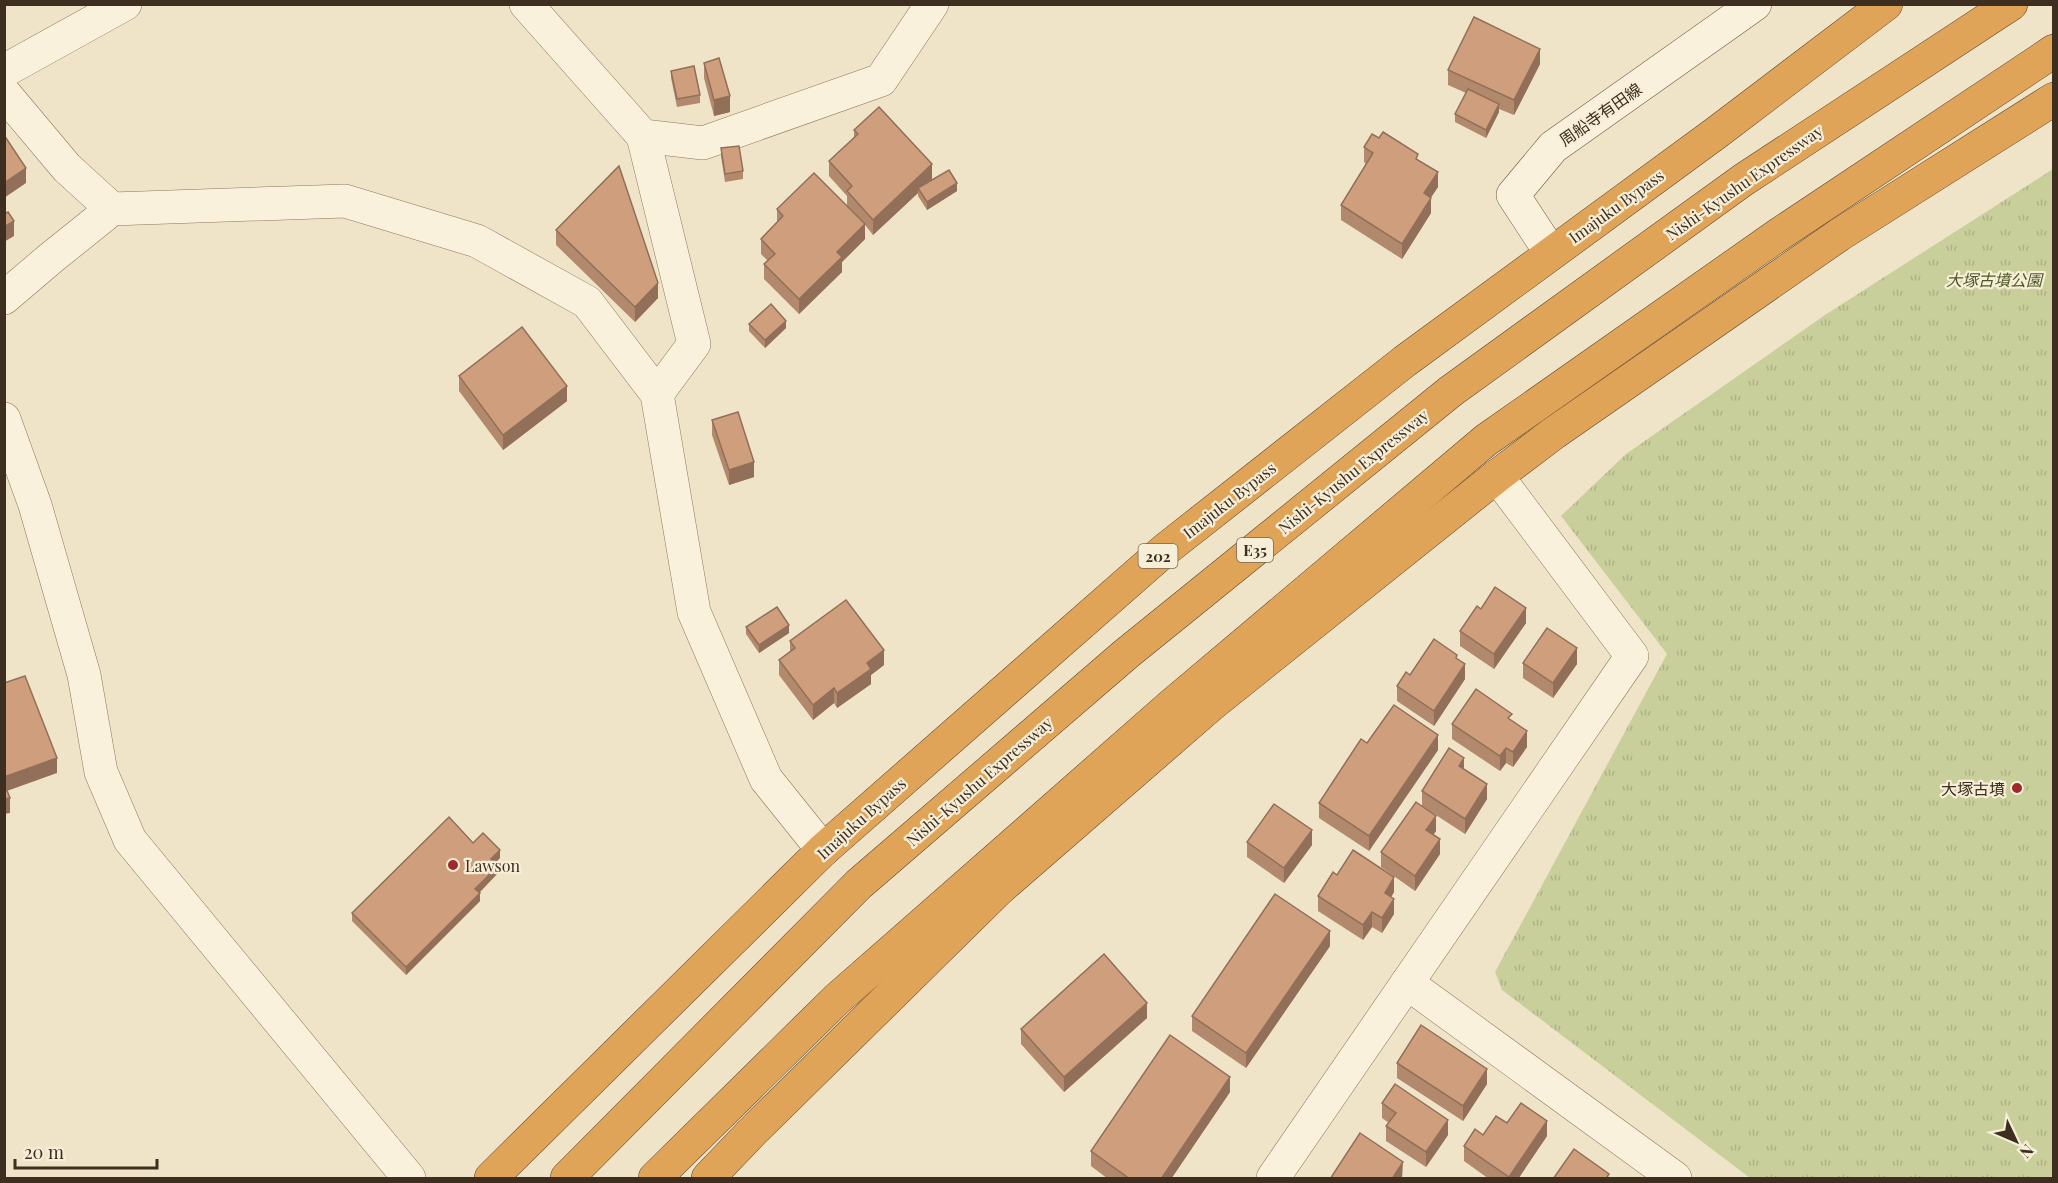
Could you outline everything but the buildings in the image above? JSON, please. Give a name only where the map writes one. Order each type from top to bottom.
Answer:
[{"type":"highway","name":"Imajuku Bypass","points":[[491,1179],[824,850],[1166,549],[1405,361],[1716,133],[1886,4]]},
{"type":"highway","name":"Nishi-Kyushu Expressway","points":[[567,1179],[859,884],[1126,654],[1451,392],[1743,180],[2011,4]]},
{"type":"highway","points":[[655,1179],[837,999],[1173,704],[1486,440],[1778,235],[2054,51]]},
{"type":"highway","points":[[708,1179],[751,1133],[999,889],[1212,704],[1554,433],[1839,235],[2054,99]]},
{"type":"street","points":[[4,71],[125,4]]},
{"type":"street","points":[[526,4],[643,136],[694,344],[657,394]]},
{"type":"street","points":[[643,136],[703,143],[881,80],[932,4]]},
{"type":"street","name":"周船寺有田線","points":[[1551,254],[1513,195],[1553,147],[1755,4]]},
{"type":"street","points":[[4,93],[67,168],[112,209]]},
{"type":"street","points":[[4,298],[17,290],[51,258],[112,209],[345,201],[477,241],[588,302],[657,394],[694,612],[766,779],[824,850]]},
{"type":"street","points":[[4,419],[35,505],[84,675],[101,772],[130,840],[409,1179]]},
{"type":"street","points":[[1274,1179],[1632,656],[1497,476]]},
{"type":"street","points":[[1407,983],[1661,1175]]},
{"type":"green space","name":"大塚古墳公園","points":[[2053,169],[2053,1178],[1750,1178],[1502,990],[1495,972],[1667,654],[1561,516],[1626,454],[1825,315]]},
{"type":"place","name":"大塚古墳","points":[[2017,788]]},
{"type":"place","name":"Lawson","points":[[453,865]]}]
